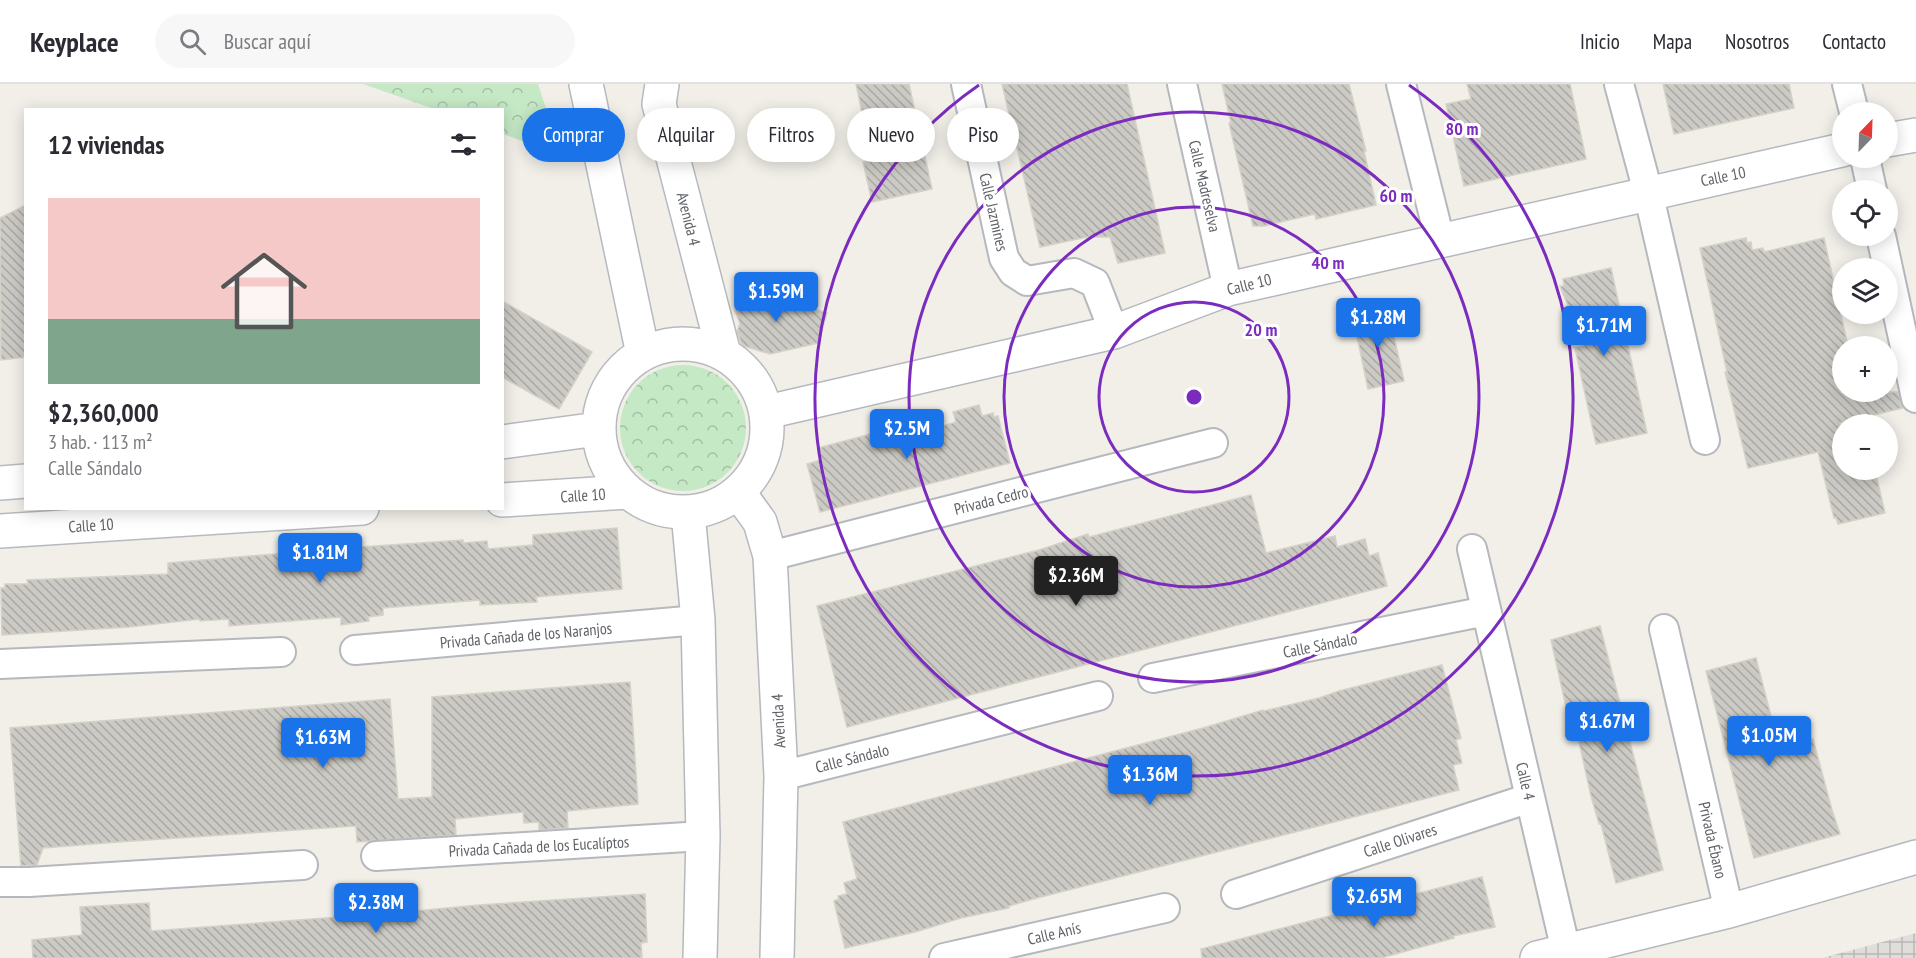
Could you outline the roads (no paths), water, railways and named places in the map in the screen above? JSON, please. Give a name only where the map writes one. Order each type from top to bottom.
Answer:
[{"type":"street","points":[[586,84],[643,354]]},
{"type":"street","name":"Avenida 4","points":[[662,84],[659,104],[724,354]]},
{"type":"street","name":"Calle Jazmines","points":[[966,84],[1004,258],[1013,272],[1028,281],[1074,273],[1095,283],[1114,332]]},
{"type":"street","name":"Calle Madreselva","points":[[1182,84],[1228,289]]},
{"type":"street","points":[[1401,84],[1440,240]]},
{"type":"street","points":[[1619,84],[1648,192],[1705,440]]},
{"type":"street","points":[[1847,84],[1852,102]]},
{"type":"street","points":[[1898,139],[1916,135]]},
{"type":"street","name":"Calle 10","points":[[767,412],[1114,332],[1228,289],[1648,192],[1832,152]]},
{"type":"street","points":[[1883,246],[1916,398]]},
{"type":"street","points":[[683,344],[704,347],[724,354],[743,369],[758,389],[767,412],[767,442],[758,470],[740,493],[715,507],[688,513],[656,509],[627,492],[606,464],[598,429],[601,407],[610,386],[624,368],[643,354],[662,347],[683,344]]},
{"type":"street","points":[[504,442],[598,429]]},
{"type":"street","name":"Privada Cedro","points":[[770,556],[1213,443]]},
{"type":"street","points":[[0,483],[24,481]]},
{"type":"street","name":"Calle 10","points":[[504,500],[627,492]]},
{"type":"street","name":"Avenida 4","points":[[740,493],[760,522],[770,556],[781,776],[777,958]]},
{"type":"street","name":"Calle 10","points":[[0,531],[331,510]]},
{"type":"street","points":[[688,513],[698,620],[702,836],[700,958]]},
{"type":"street","name":"Calle 4","points":[[1472,549],[1530,798],[1551,954]]},
{"type":"street","name":"Calle Sándalo","points":[[1153,678],[1486,611]]},
{"type":"street","name":"Privada Cañada de los Naranjos","points":[[355,650],[698,620]]},
{"type":"street","name":"Privada Ébano","points":[[1664,629],[1729,911]]},
{"type":"street","points":[[0,664],[281,652]]},
{"type":"street","name":"Calle Sándalo","points":[[781,776],[1098,696]]},
{"type":"street","name":"Calle Olivares","points":[[1236,894],[1530,798]]},
{"type":"street","name":"Privada Cañada de los Eucalíptos","points":[[376,856],[702,836]]},
{"type":"street","points":[[1551,954],[1729,911],[1916,857]]},
{"type":"street","points":[[0,882],[303,865]]},
{"type":"street","name":"Calle Anís","points":[[944,958],[1165,908]]}]
